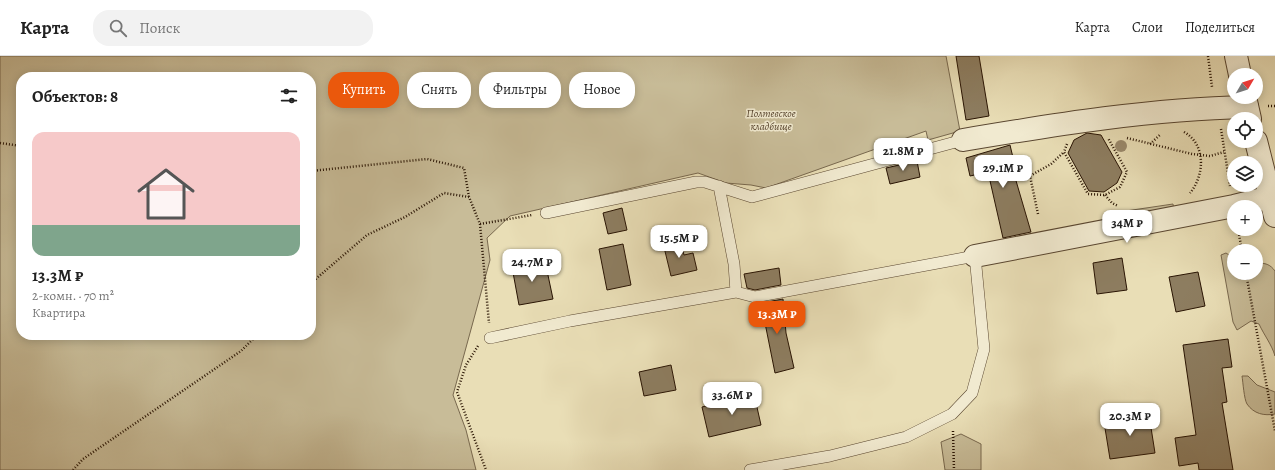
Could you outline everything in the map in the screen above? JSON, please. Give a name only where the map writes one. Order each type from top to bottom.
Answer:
[{"type":"street","points":[[1236,56],[1239,68]]},
{"type":"street","points":[[963,140],[1076,121],[1216,108],[1248,108]]},
{"type":"street","points":[[1258,148],[1273,206]]},
{"type":"street","points":[[975,256],[1227,207]]},
{"type":"lane","points":[[546,213],[696,182],[705,182],[752,197],[963,140]]},
{"type":"lane","points":[[719,186],[734,264],[736,292]]},
{"type":"lane","points":[[490,338],[570,321],[736,292],[755,297],[975,256],[984,349],[972,393],[952,414],[906,437],[830,456],[750,470]]},
{"type":"path","points":[[1208,56],[1233,200]]},
{"type":"path","points":[[1181,130],[1192,136],[1198,144],[1200,155],[1201,172],[1197,185],[1189,194]]},
{"type":"path","points":[[1064,152],[1088,194],[1105,196],[1120,187],[1127,172],[1104,132]]},
{"type":"path","points":[[1150,144],[1164,132]]},
{"type":"path","points":[[1120,136],[1200,155],[1210,156],[1224,152]]},
{"type":"path","points":[[1038,214],[1030,176],[1051,164],[1064,152],[1070,137]]},
{"type":"path","points":[[0,143],[16,145]]},
{"type":"path","points":[[316,170],[427,159],[464,168],[469,197],[480,224],[490,338],[476,347],[466,365],[457,392],[486,470]]},
{"type":"path","points":[[316,279],[367,235],[405,217],[444,194],[469,197]]},
{"type":"path","points":[[1105,196],[1112,203],[1122,208]]},
{"type":"path","points":[[480,224],[546,213]]},
{"type":"path","points":[[1247,280],[1275,431]]},
{"type":"path","points":[[73,470],[83,459],[241,352],[252,340]]},
{"type":"path","points":[[952,414],[954,470]]},
{"type":"green space","name":"Полтевское кладбище","points":[[0,56],[946,56],[960,131],[928,140],[926,131],[766,188],[726,183],[698,173],[510,216],[487,238],[490,260],[453,395],[466,430],[476,470],[0,470]]},
{"type":"green space","points":[[1173,204],[1174,211],[1120,218],[1119,212]]},
{"type":"green space","points":[[1227,254],[1227,280],[1263,280],[1263,263],[1267,264],[1275,271],[1275,356],[1259,324],[1251,321],[1237,330],[1233,322],[1221,255]]},
{"type":"green space","points":[[1242,376],[1248,376],[1257,385],[1275,392],[1275,414],[1260,414],[1247,404]]},
{"type":"green space","points":[[961,434],[981,444],[981,470],[945,470],[941,442]]},
{"type":"building","points":[[956,56],[979,56],[989,116],[966,120]]},
{"type":"building","points":[[1087,133],[1101,135],[1122,172],[1117,183],[1104,192],[1089,191],[1068,153],[1074,140]]},
{"type":"building","points":[[1010,145],[1015,166],[1012,167],[1031,232],[1003,238],[988,172],[970,176],[966,158]]},
{"type":"building","points":[[917,161],[920,177],[890,184],[886,168]]},
{"type":"building","points":[[622,208],[627,230],[608,234],[603,213]]},
{"type":"building","points":[[680,239],[684,255],[693,253],[697,270],[671,276],[663,243]]},
{"type":"building","points":[[623,244],[631,285],[607,290],[599,249]]},
{"type":"building","points":[[1122,258],[1127,290],[1097,294],[1093,263]]},
{"type":"building","points":[[545,261],[553,299],[519,305],[512,267]]},
{"type":"building","points":[[779,268],[781,285],[755,290],[747,288],[744,274]]},
{"type":"building","points":[[1198,272],[1205,306],[1176,312],[1169,277]]},
{"type":"building","points":[[783,299],[786,333],[794,368],[775,373],[761,303]]},
{"type":"building","points":[[1228,339],[1232,367],[1222,368],[1227,402],[1222,403],[1233,470],[1199,470],[1198,463],[1179,466],[1175,438],[1196,435],[1183,345]]},
{"type":"building","points":[[671,365],[676,390],[644,396],[639,372]]},
{"type":"building","points":[[754,394],[761,425],[709,437],[702,407]]},
{"type":"building","points":[[1149,415],[1155,453],[1110,459],[1104,422]]}]
